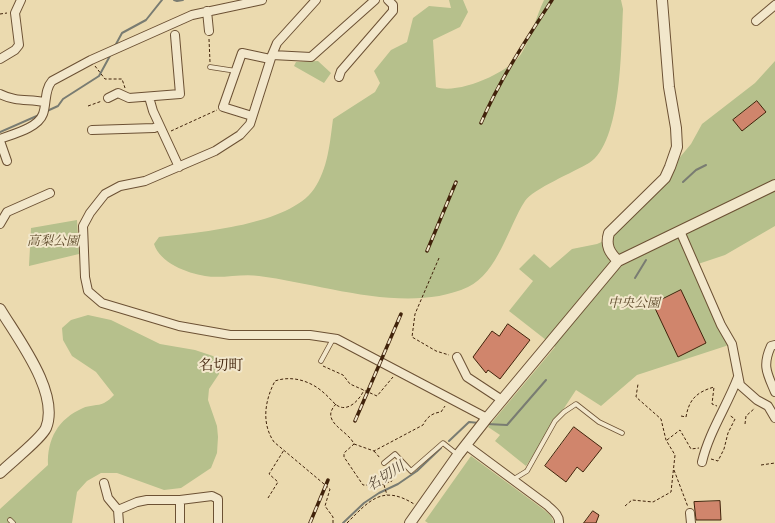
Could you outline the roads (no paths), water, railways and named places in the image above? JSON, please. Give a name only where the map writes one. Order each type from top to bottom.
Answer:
[{"type":"street","points":[[0,59],[15,50],[19,45],[15,13],[21,0]]},
{"type":"street","points":[[7,161],[0,140],[27,128],[40,119],[43,114],[44,102],[49,85],[52,81],[91,60],[173,29],[192,15],[262,0]]},
{"type":"street","points":[[316,0],[277,43],[271,57],[250,124],[229,144],[179,167],[115,189],[105,194],[90,212],[83,226],[85,277],[88,291],[102,303],[155,320],[214,333],[303,335],[334,338],[398,371],[485,422]]},
{"type":"street","points":[[252,116],[223,107],[242,53],[271,57],[311,57],[375,0]]},
{"type":"street","points":[[339,77],[341,71],[393,11],[393,5],[388,0]]},
{"type":"street","points":[[618,262],[610,253],[608,247],[607,239],[609,233],[664,178],[677,148],[676,128],[669,87],[662,0]]},
{"type":"street","points":[[756,21],[775,5]]},
{"type":"street","points":[[208,11],[209,33]]},
{"type":"street","points":[[108,98],[118,93],[126,96],[149,97],[180,94],[173,29]]},
{"type":"street","points":[[0,94],[19,101],[27,99],[44,102]]},
{"type":"street","points":[[149,97],[159,126],[170,145],[179,167]]},
{"type":"street","points":[[92,130],[154,128],[159,126]]},
{"type":"street","points":[[410,523],[458,455],[502,400],[618,262],[775,185]]},
{"type":"street","points":[[0,224],[8,212],[50,193]]},
{"type":"street","points":[[680,231],[721,325],[732,344],[740,385],[747,392],[768,406],[775,418]]},
{"type":"street","points":[[0,309],[42,381],[49,404],[46,429],[0,473]]},
{"type":"street","points":[[775,345],[771,346],[767,356],[765,370],[775,392]]},
{"type":"street","points":[[457,357],[466,378],[502,400]]},
{"type":"street","points":[[702,462],[705,448],[738,377]]},
{"type":"street","points":[[466,445],[514,479],[547,505],[556,513],[560,520],[559,523]]},
{"type":"street","points":[[104,483],[108,498],[118,510],[119,523]]},
{"type":"street","points":[[118,510],[137,502],[148,500],[180,500],[212,496],[218,499],[218,523]]},
{"type":"street","points":[[180,500],[180,523]]},
{"type":"street","points":[[690,513],[691,523]]},
{"type":"lane","points":[[210,67],[236,71]]},
{"type":"lane","points":[[321,361],[334,338]]},
{"type":"lane","points":[[514,479],[527,471],[555,421],[564,412],[576,404],[599,422],[622,433]]},
{"type":"lane","points":[[384,463],[395,454],[411,471],[443,443],[458,455]]},
{"type":"waterway","points":[[115,46],[122,33],[146,20],[162,0]]},
{"type":"waterway","points":[[174,0],[183,0]]},
{"type":"waterway","points":[[47,111],[58,106],[63,99],[99,76],[111,54]]},
{"type":"waterway","points":[[0,132],[39,115]]},
{"type":"waterway","name":"名切川","points":[[683,182],[696,170],[706,165]]},
{"type":"waterway","name":"名切川","points":[[635,278],[646,260]]},
{"type":"waterway","name":"名切川","points":[[487,424],[507,425],[546,380]]},
{"type":"waterway","name":"名切川","points":[[449,441],[469,422],[479,423]]},
{"type":"waterway","name":"名切川","points":[[343,523],[364,503],[379,493],[398,484],[417,471],[441,448]]},
{"type":"railway","points":[[481,123],[505,75],[552,0]]},
{"type":"railway","points":[[427,251],[456,182]]},
{"type":"railway","points":[[355,421],[401,314]]},
{"type":"railway","points":[[310,523],[328,480]]},
{"type":"district","name":"名切町","points":[[221,366]]},
{"type":"park label","name":"高梨公園","points":[[53,242]]},
{"type":"park label","name":"中央公園","points":[[634,304]]}]
